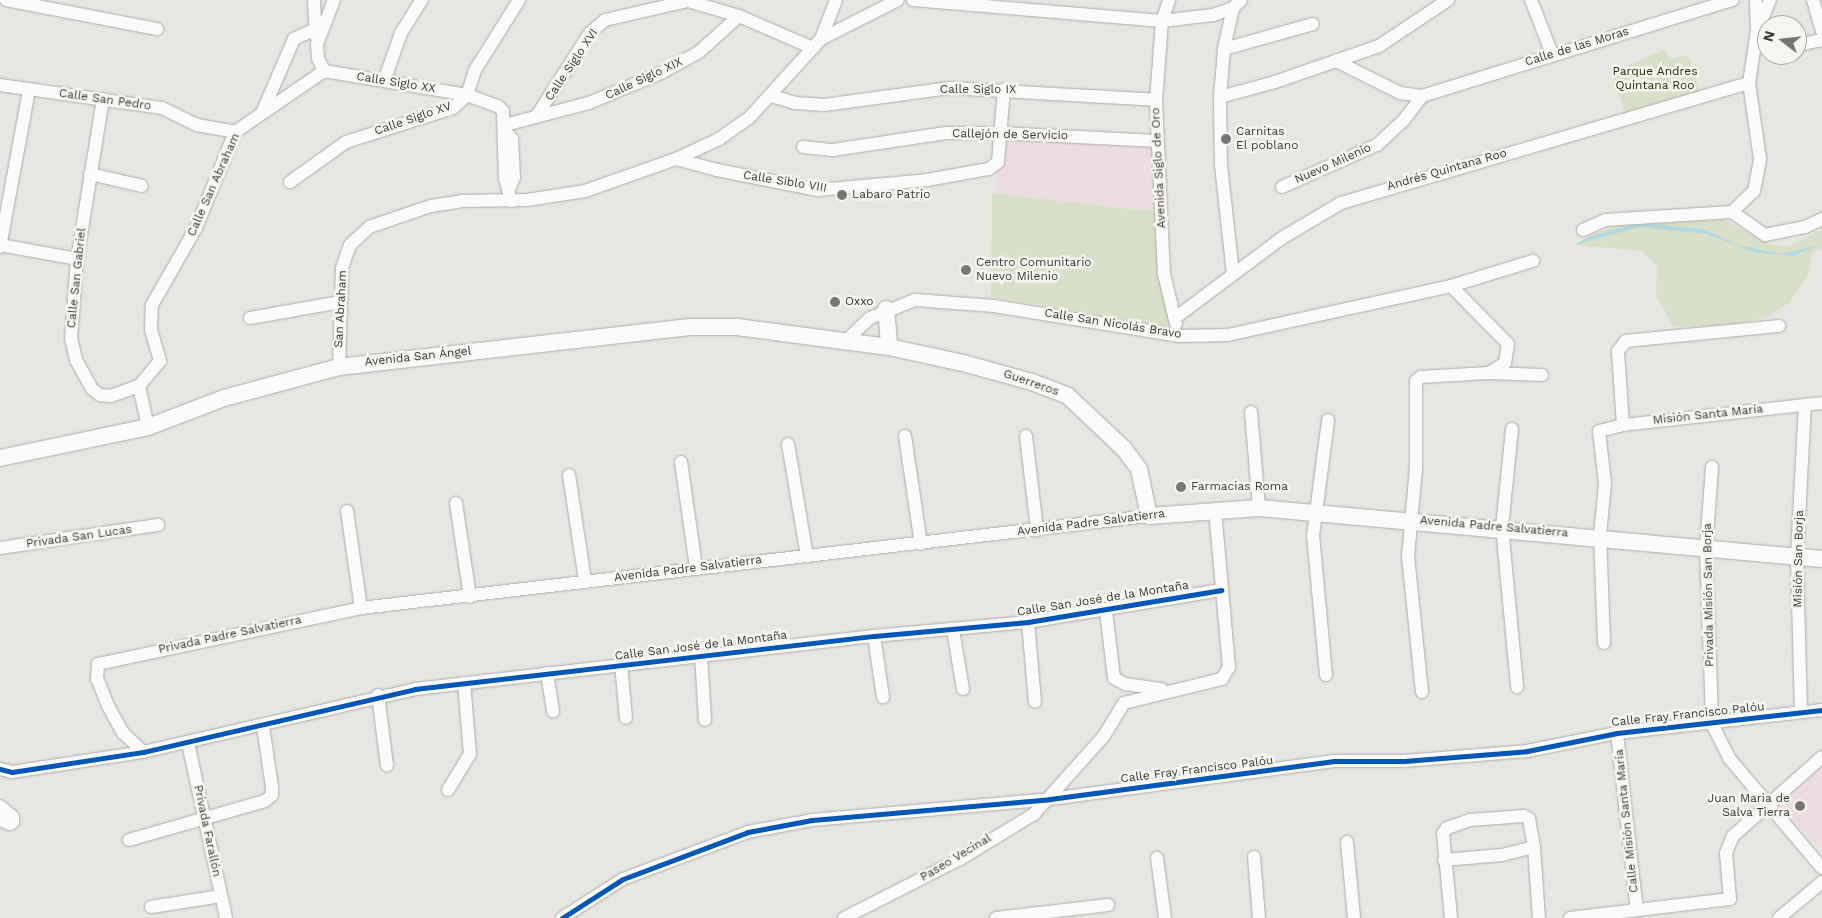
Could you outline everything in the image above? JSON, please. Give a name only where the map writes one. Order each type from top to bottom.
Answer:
[{"type":"main road","points":[[886,309],[889,347]]},
{"type":"main road","name":"Avenida San Ángel","points":[[0,458],[148,428],[224,398],[338,367],[692,327],[737,327],[848,340]]},
{"type":"main road","name":"Guerreros","points":[[848,340],[972,365],[1032,382],[1068,396],[1124,449],[1139,469],[1148,516]]},
{"type":"main road","name":"Avenida Padre Salvatierra","points":[[1148,516],[1259,508],[1317,511],[1822,558]]},
{"type":"street","points":[[6,0],[157,28]]},
{"type":"street","points":[[314,0],[318,58],[324,71]]},
{"type":"street","points":[[317,44],[334,0]]},
{"type":"street","points":[[384,81],[401,33],[422,0]]},
{"type":"street","name":"Calle Siglo XV","points":[[290,182],[346,142],[453,108],[466,95],[475,70],[519,0]]},
{"type":"street","points":[[817,44],[836,0]]},
{"type":"street","points":[[817,44],[898,0]]},
{"type":"street","points":[[913,0],[1162,21],[1213,15],[1237,4]]},
{"type":"street","name":"Avenida Siglo de Oro","points":[[1169,0],[1162,21],[1156,100],[1157,141],[1164,274],[1180,336]]},
{"type":"street","points":[[1220,98],[1379,46],[1448,0]]},
{"type":"street","points":[[1531,0],[1552,54]]},
{"type":"street","name":"Calle de las Moras","points":[[1422,96],[1552,54],[1733,0]]},
{"type":"street","points":[[1756,0],[1757,16]]},
{"type":"street","points":[[1764,15],[1770,0]]},
{"type":"street","points":[[1813,0],[1822,31]]},
{"type":"street","name":"Calle Siglo XVI","points":[[536,117],[590,33],[606,20],[683,1],[739,16],[817,44]]},
{"type":"street","points":[[1233,274],[1221,165],[1220,98],[1224,49],[1237,4]]},
{"type":"street","name":"Calle Siglo XIX","points":[[536,117],[611,96],[661,73],[699,52],[739,16]]},
{"type":"street","points":[[1224,49],[1313,24]]},
{"type":"street","points":[[262,114],[294,39],[315,29]]},
{"type":"street","points":[[1583,230],[1605,220],[1732,212],[1748,200],[1758,182],[1760,159],[1749,83],[1757,37]]},
{"type":"street","points":[[1807,43],[1822,40]]},
{"type":"street","name":"San Abraham","points":[[338,367],[342,268],[350,244],[369,227],[431,206],[461,201],[512,201],[585,191],[676,158],[719,139],[771,96],[817,44]]},
{"type":"street","points":[[1336,61],[1400,92],[1422,96]]},
{"type":"street","name":"Calle Siglo XX","points":[[324,71],[466,95],[498,106],[503,111],[505,128]]},
{"type":"street","name":"Calle San Abraham","points":[[139,386],[160,361],[151,329],[152,305],[196,228],[235,132],[324,71]]},
{"type":"street","name":"Andrés Quintana Roo","points":[[1175,318],[1315,216],[1340,203],[1749,83]]},
{"type":"street","name":"Calle San Pedro","points":[[0,85],[162,108],[197,125],[235,132]]},
{"type":"street","name":"Calle Siglo IX","points":[[771,96],[795,103],[824,105],[950,88],[1004,89],[1156,100]]},
{"type":"street","name":"Calle Siblo VIII","points":[[676,158],[749,178],[818,190],[837,190],[989,169],[998,162],[1004,89]]},
{"type":"street","points":[[30,90],[0,246],[77,259]]},
{"type":"street","name":"Nuevo Milenio","points":[[1282,187],[1377,145],[1404,120],[1422,96]]},
{"type":"street","name":"Calle San Gabriel","points":[[103,99],[77,259],[71,338],[83,377],[100,395],[111,396],[139,386]]},
{"type":"street","points":[[512,201],[510,186],[505,178],[503,140],[505,128],[536,117]]},
{"type":"street","name":"Callejón de Servicio","points":[[803,147],[833,150],[946,134],[1000,133],[1157,141]]},
{"type":"street","points":[[90,174],[142,186]]},
{"type":"street","points":[[1732,212],[1765,235],[1805,227],[1822,219]]},
{"type":"street","name":"Calle San Nicolás Bravo","points":[[848,340],[870,318],[886,309],[915,300],[994,306],[1180,336],[1228,335],[1272,328],[1374,301],[1451,286],[1533,261]]},
{"type":"street","points":[[1451,286],[1508,344],[1505,363],[1488,373]]},
{"type":"street","points":[[250,318],[340,302]]},
{"type":"street","points":[[1624,425],[1618,351],[1626,341],[1779,326]]},
{"type":"street","points":[[1422,692],[1408,557],[1416,467],[1416,380],[1421,378],[1488,373],[1542,375]]},
{"type":"street","points":[[139,386],[148,428]]},
{"type":"street","name":"Misión Santa María","points":[[1600,536],[1605,483],[1598,435],[1603,428],[1822,403]]},
{"type":"street","name":"Misión San Borja","points":[[1801,712],[1797,556],[1806,405]]},
{"type":"street","points":[[1251,412],[1259,508]]},
{"type":"street","points":[[1326,675],[1313,562],[1313,536],[1328,420]]},
{"type":"street","points":[[1512,429],[1502,528],[1517,686]]},
{"type":"street","points":[[905,436],[921,544]]},
{"type":"street","points":[[1026,436],[1037,530]]},
{"type":"street","points":[[788,444],[807,556]]},
{"type":"street","points":[[681,462],[696,568]]},
{"type":"street","name":"Privada Misión San Borja","points":[[1712,467],[1706,548],[1712,724]]},
{"type":"street","points":[[569,475],[585,581]]},
{"type":"street","points":[[456,503],[470,598]]},
{"type":"street","points":[[1106,611],[1114,678],[1125,684],[1167,690],[1215,682],[1227,674],[1230,667],[1221,590],[1215,510]]},
{"type":"street","points":[[347,511],[362,608]]},
{"type":"street","name":"Avenida Padre Salvatierra","points":[[362,608],[470,598],[585,581],[921,544],[1148,516]]},
{"type":"street","name":"Privada San Lucas","points":[[0,548],[158,525]]},
{"type":"street","points":[[1600,536],[1604,643]]},
{"type":"street","name":"Calle San José de la Montaña","points":[[6,770],[144,752],[263,726],[378,695],[547,673],[874,636],[1028,622],[1106,611],[1221,590]]},
{"type":"street","name":"Privada Padre Salvatierra","points":[[144,752],[124,733],[108,708],[97,679],[98,664],[362,608]]},
{"type":"street","points":[[1028,622],[1035,702]]},
{"type":"street","points":[[953,630],[963,689]]},
{"type":"street","points":[[874,636],[883,697]]},
{"type":"street","points":[[701,656],[705,720]]},
{"type":"street","points":[[622,665],[626,718]]},
{"type":"street","points":[[547,673],[553,712]]},
{"type":"street","points":[[448,790],[470,754],[464,683]]},
{"type":"street","name":"Paseo Vecinal","points":[[844,918],[860,915],[960,859],[1034,814],[1050,799],[1104,736],[1124,703],[1167,690]]},
{"type":"street","points":[[378,695],[387,765]]},
{"type":"street","name":"Calle Fray Francisco Palóu","points":[[562,918],[623,879],[748,832],[812,820],[1050,799],[1334,761],[1404,760],[1527,751],[1617,732],[1712,724],[1822,710]]},
{"type":"street","points":[[1712,724],[1729,758],[1767,807],[1822,868]]},
{"type":"street","points":[[129,840],[265,801],[272,795],[263,726]]},
{"type":"street","name":"Calle Misión Santa María","points":[[1617,732],[1637,910]]},
{"type":"street","name":"Privada Farallón","points":[[188,743],[226,918]]},
{"type":"street","points":[[1570,918],[1724,902],[1730,899],[1732,892],[1726,853],[1733,836],[1822,757]]},
{"type":"street","points":[[0,806],[13,817],[13,822],[10,824],[0,820]]},
{"type":"street","points":[[1451,918],[1444,860],[1443,833],[1447,828],[1470,820],[1524,816],[1529,819],[1534,847],[1539,918]]},
{"type":"street","points":[[1346,842],[1354,918]]},
{"type":"street","points":[[1444,860],[1502,856],[1534,847]]},
{"type":"street","points":[[1254,857],[1259,918]]},
{"type":"street","points":[[1157,858],[1165,918]]},
{"type":"street","points":[[1779,918],[1822,882]]},
{"type":"street","points":[[151,907],[221,896]]},
{"type":"street","points":[[996,918],[1108,905]]},
{"type":"shaded area","points":[[1007,135],[1154,141],[1158,212],[992,193]]},
{"type":"shaded area","name":"Juan Maria de Salva Tierra","points":[[1822,763],[1822,849],[1776,805]]},
{"type":"green space","name":"Parque Andres Quintana Roo","points":[[1665,49],[1669,59],[1688,55],[1700,91],[1625,114],[1612,72]]},
{"type":"green space","points":[[992,193],[1158,212],[1179,328],[991,297]]},
{"type":"green space","points":[[1712,213],[1769,244],[1788,247],[1822,229],[1822,249],[1813,252],[1809,273],[1789,303],[1768,317],[1736,324],[1673,327],[1656,295],[1657,266],[1642,251],[1574,245],[1607,228]]},
{"type":"water","points":[[1639,223],[1704,229],[1737,245],[1782,254],[1822,244],[1793,256],[1753,252],[1707,234],[1640,227],[1574,245],[1590,236]]},
{"type":"cycle path","points":[[0,769],[12,772],[143,752],[415,689],[874,636],[1028,622],[1221,590]]},
{"type":"cycle path","points":[[562,918],[623,879],[748,832],[812,820],[1050,799],[1334,761],[1404,761],[1527,751],[1617,733],[1822,710]]},
{"type":"place","name":"Carnitas El poblano","points":[[1226,139]]},
{"type":"place","name":"Labaro Patrio","points":[[842,195]]},
{"type":"place","name":"Centro Comunitario Nuevo Milenio","points":[[966,270]]},
{"type":"place","name":"Oxxo","points":[[835,302]]},
{"type":"place","name":"Farmacias Roma","points":[[1181,487]]},
{"type":"place","name":"Juan Maria de Salva Tierra","points":[[1800,806]]}]
